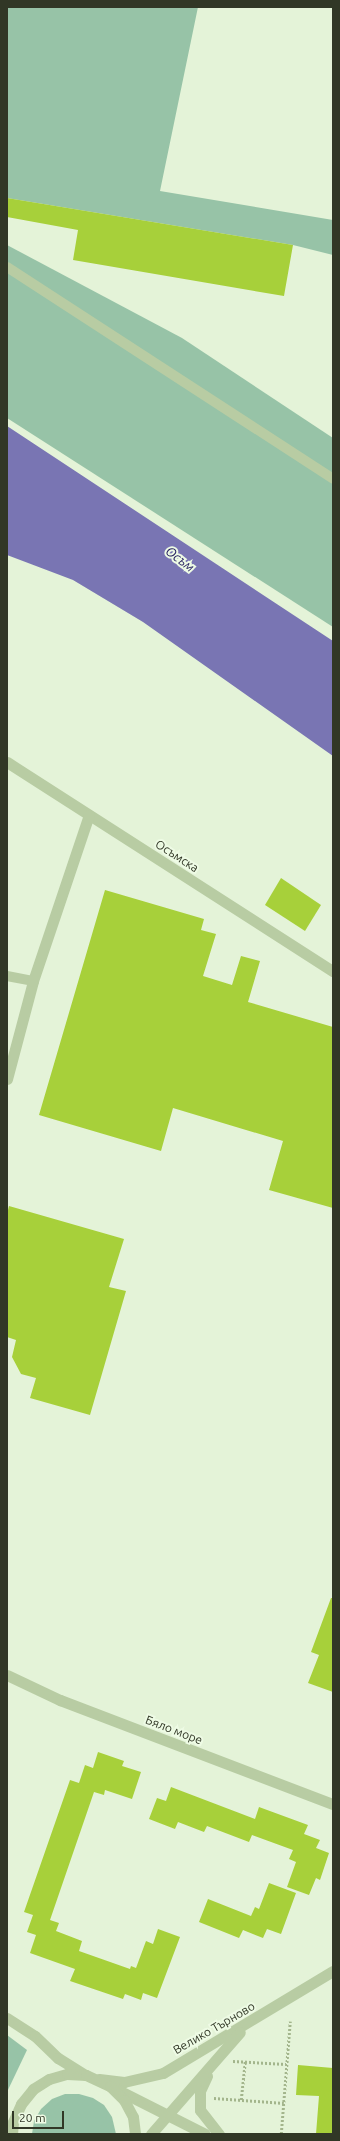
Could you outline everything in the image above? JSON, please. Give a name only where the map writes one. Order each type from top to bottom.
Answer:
[{"type":"street","name":"Осъмска","points":[[7,762],[333,972]]},
{"type":"street","points":[[7,1079],[33,981],[89,815]]},
{"type":"street","name":"Бяло море","points":[[7,1675],[60,1700],[333,1804]]},
{"type":"street","name":"Велико Търново","points":[[12,2134],[13,2122],[21,2104],[33,2089],[55,2078],[68,2074],[86,2075],[99,2079],[124,2082],[163,2072],[247,2024],[333,1971]]},
{"type":"street","points":[[7,2018],[35,2036],[58,2058],[86,2075]]},
{"type":"street","points":[[151,2134],[247,2024]]},
{"type":"street","points":[[214,2061],[200,2091],[200,2110],[219,2134]]},
{"type":"street","name":"Велико Търново","points":[[99,2079],[110,2086],[124,2100],[133,2117],[135,2134]]},
{"type":"street","points":[[110,2086],[205,2134]]},
{"type":"lane","points":[[7,266],[333,479]]},
{"type":"lane","points":[[7,976],[33,981]]},
{"type":"path","points":[[281,2134],[290,2021]]},
{"type":"path","points":[[233,2061],[286,2064]]},
{"type":"path","points":[[241,2100],[245,2061]]},
{"type":"path","points":[[214,2098],[284,2103]]},
{"type":"green space","points":[[7,7],[198,7],[160,191],[333,220],[333,255],[293,245],[7,198]]},
{"type":"green space","points":[[7,245],[182,338],[333,438],[333,627],[7,418]]},
{"type":"green space","points":[[7,2035],[27,2050],[7,2092]]},
{"type":"green space","points":[[65,2094],[79,2094],[93,2098],[104,2105],[112,2117],[116,2134],[32,2134],[34,2121],[41,2109],[52,2099]]},
{"type":"water","name":"Осъм","points":[[7,426],[333,641],[333,756],[143,622],[73,580],[7,555]]},
{"type":"building","points":[[7,198],[293,245],[284,296],[73,260],[78,230],[7,217]]},
{"type":"building","points":[[281,878],[321,905],[305,931],[265,905]]},
{"type":"building","points":[[105,890],[204,919],[201,930],[216,934],[203,976],[232,985],[241,956],[260,961],[248,1002],[333,1027],[333,1208],[269,1190],[283,1141],[173,1108],[161,1151],[39,1115]]},
{"type":"building","points":[[9,1206],[124,1239],[109,1287],[126,1291],[90,1415],[30,1398],[36,1378],[21,1374],[12,1357],[16,1340],[7,1337],[7,1214]]},
{"type":"building","points":[[331,1598],[333,1598],[333,1692],[308,1683],[319,1655],[311,1652]]},
{"type":"building","points":[[98,1752],[124,1761],[122,1766],[141,1772],[132,1799],[105,1790],[104,1795],[94,1792],[50,1920],[59,1923],[56,1931],[82,1941],[79,1951],[130,1969],[131,1966],[136,1968],[146,1941],[153,1944],[158,1929],[180,1937],[157,1998],[143,1993],[141,2000],[125,1994],[123,1999],[70,1981],[75,1969],[30,1953],[36,1935],[27,1932],[33,1915],[24,1912],[70,1780],[79,1783],[85,1765],[93,1768]]},
{"type":"building","points":[[171,1787],[255,1819],[259,1807],[308,1825],[304,1834],[320,1840],[316,1848],[329,1853],[320,1880],[316,1878],[309,1895],[287,1887],[296,1862],[289,1859],[293,1850],[252,1835],[249,1842],[207,1826],[204,1832],[178,1822],[175,1829],[149,1819],[157,1798],[166,1801]]},
{"type":"building","points":[[269,1883],[296,1893],[281,1934],[267,1929],[263,1938],[243,1930],[239,1938],[199,1922],[208,1899],[251,1916],[255,1907],[259,1909]]},
{"type":"building","points":[[298,2065],[333,2068],[333,2134],[316,2134],[319,2096],[296,2095]]}]
